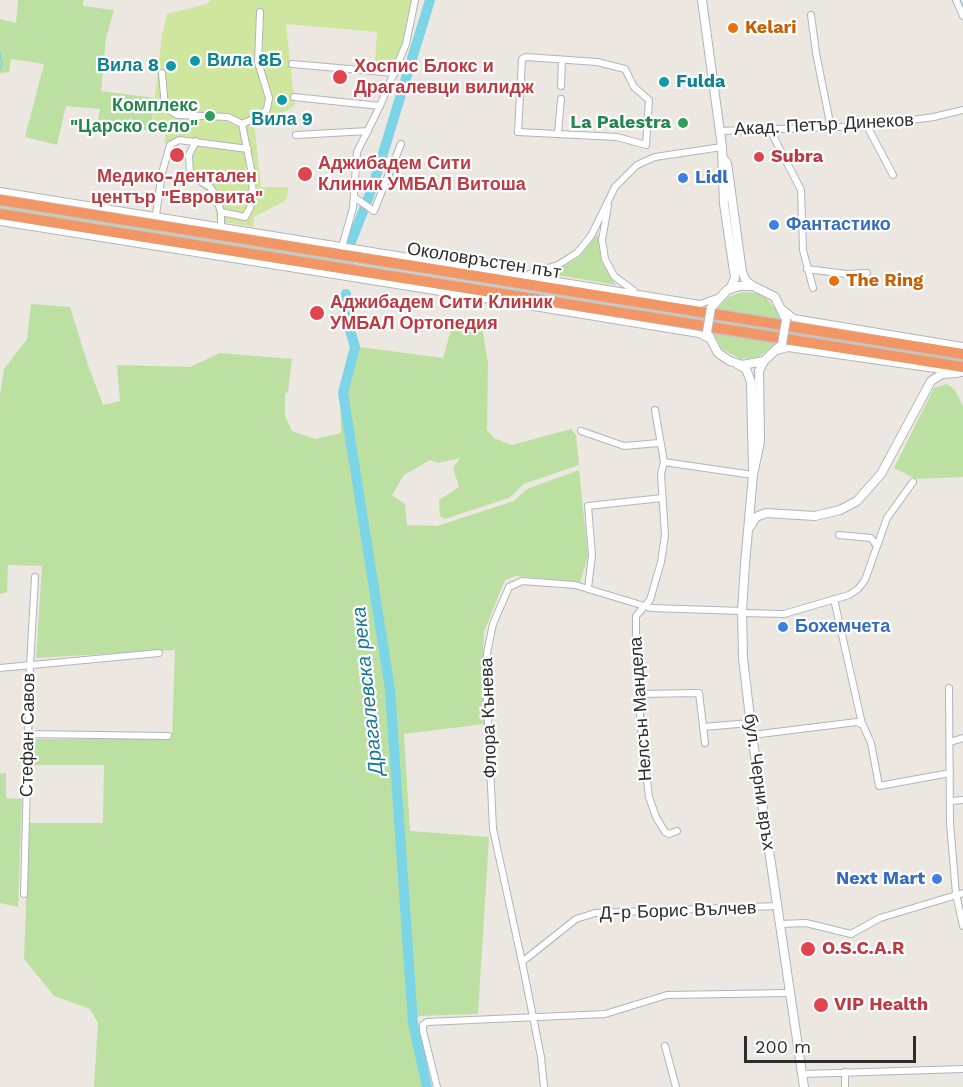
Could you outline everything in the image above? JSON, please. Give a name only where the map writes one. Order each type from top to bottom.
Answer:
[{"type":"highway","name":"Околовръстен път","points":[[0,200],[963,354]]},
{"type":"highway","name":"Околовръстен път","points":[[0,214],[366,273],[656,316],[961,371]]},
{"type":"highway","points":[[291,247],[342,247]]},
{"type":"highway","points":[[427,261],[465,274]]},
{"type":"highway","points":[[366,273],[403,286]]},
{"type":"highway","points":[[423,289],[460,287]]},
{"type":"main road","points":[[702,0],[722,147],[724,204],[735,278],[730,289],[718,298],[711,308],[708,336],[720,355],[737,364],[750,364],[764,361],[779,348],[786,320],[783,309],[773,295],[746,281],[742,272],[727,164],[723,158]]},
{"type":"main road","points":[[730,289],[753,286]]},
{"type":"main road","name":"бул. Черни връх","points":[[764,361],[759,371],[760,435],[753,475],[748,533],[742,612],[743,658],[750,723],[804,1087]]},
{"type":"main road","name":"бул. Черни връх","points":[[737,364],[746,369],[751,382],[753,475]]},
{"type":"main road","points":[[748,533],[755,519],[762,514],[815,516],[840,510],[857,501],[881,474],[931,381],[942,374],[961,371]]},
{"type":"street","points":[[956,0],[963,15]]},
{"type":"street","points":[[342,247],[354,197],[356,159],[395,73],[406,44],[415,4]]},
{"type":"street","points":[[242,124],[262,115],[267,109],[269,98],[258,62],[260,12]]},
{"type":"street","points":[[811,15],[831,128]]},
{"type":"street","points":[[646,145],[650,104],[647,98],[634,87],[622,68],[597,62],[526,57],[522,59],[518,132],[617,137],[646,145],[655,157]]},
{"type":"street","points":[[561,86],[562,60]]},
{"type":"street","points":[[292,64],[395,73]]},
{"type":"street","points":[[162,73],[165,107],[177,115],[228,117],[242,124],[248,149],[252,196],[250,208],[245,217],[221,212]]},
{"type":"street","points":[[294,97],[380,106]]},
{"type":"street","points":[[558,133],[561,99]]},
{"type":"street","name":"Акад. Петър Динеков","points":[[720,131],[867,126],[963,110]]},
{"type":"street","points":[[867,126],[893,175]]},
{"type":"street","points":[[770,129],[801,190],[803,250],[813,288]]},
{"type":"street","points":[[296,135],[368,131]]},
{"type":"street","points":[[156,215],[162,173],[170,145],[178,140],[248,149]]},
{"type":"street","points":[[196,141],[189,154],[190,175],[210,186],[221,212],[221,226]]},
{"type":"street","points":[[354,197],[374,211],[401,144]]},
{"type":"street","points":[[525,275],[558,266],[578,253],[591,236],[622,178],[638,165],[655,157],[722,147]]},
{"type":"street","name":"Околовръстен път","points":[[0,191],[700,304],[718,298]]},
{"type":"street","points":[[610,197],[602,240],[605,259],[614,276],[638,294]]},
{"type":"street","name":"Околовръстен път","points":[[0,222],[708,336]]},
{"type":"street","points":[[807,269],[846,274],[867,273]]},
{"type":"street","points":[[783,309],[794,318],[963,346]]},
{"type":"street","points":[[779,348],[961,371]]},
{"type":"street","name":"Нелсън Мандела","points":[[655,410],[664,462],[662,498],[665,519],[662,562],[650,600],[637,612],[635,622],[648,792],[656,817],[667,834],[677,831]]},
{"type":"street","points":[[581,431],[624,446],[659,443]]},
{"type":"street","points":[[664,462],[753,475]]},
{"type":"street","name":"Флора Кънева","points":[[544,1087],[522,962],[493,829],[486,678],[489,637],[509,587],[515,582],[588,588],[643,607],[784,614],[849,595],[862,585],[887,518],[913,482]]},
{"type":"street","points":[[588,588],[592,555],[588,506],[662,498]]},
{"type":"street","points":[[839,536],[871,538],[877,547]]},
{"type":"street","name":"Стефан Савов","points":[[24,894],[30,665],[35,577]]},
{"type":"street","points":[[834,599],[862,724],[873,748],[879,786],[950,773]]},
{"type":"street","points":[[0,668],[159,653]]},
{"type":"street","points":[[949,688],[952,801],[950,823],[963,926]]},
{"type":"street","points":[[640,694],[699,693],[705,743]]},
{"type":"street","points":[[752,735],[848,722],[862,724]]},
{"type":"street","points":[[703,727],[750,723]]},
{"type":"street","points":[[28,734],[168,736]]},
{"type":"street","points":[[950,742],[963,738]]},
{"type":"street","points":[[952,801],[963,800]]},
{"type":"street","name":"Д-р Борис Вълчев","points":[[780,924],[806,923],[851,934],[880,918],[959,893]]},
{"type":"street","name":"Д-р Борис Вълчев","points":[[522,962],[576,918],[595,913],[777,906]]},
{"type":"street","points":[[437,1087],[424,1039],[423,1024],[437,1021],[604,1014],[667,995],[790,993]]},
{"type":"street","points":[[665,1046],[676,1087]]},
{"type":"street","points":[[802,1074],[963,1069]]},
{"type":"street","points":[[845,1072],[845,1087]]},
{"type":"green space","points":[[18,0],[83,0],[83,6],[114,10],[106,38],[101,91],[154,98],[151,131],[98,120],[100,109],[66,106],[57,145],[25,137],[44,64],[11,59],[9,72],[0,73],[0,19],[16,23]]},
{"type":"green space","name":"Комплекс \"Царско село\"","points":[[211,0],[415,0],[398,64],[375,62],[377,32],[286,24],[295,106],[254,122],[261,187],[288,187],[288,193],[285,201],[254,217],[253,227],[217,221],[215,207],[210,196],[189,174],[189,144],[164,143],[166,132],[151,131],[162,35],[167,14],[207,4]]},
{"type":"green space","points":[[0,206],[355,262],[354,264],[0,208]]},
{"type":"green space","points":[[598,234],[601,261],[616,285],[551,274],[578,258]]},
{"type":"green space","points":[[743,292],[756,293],[766,298],[775,308],[780,319],[717,309],[728,297]]},
{"type":"green space","points":[[31,304],[70,307],[103,405],[120,401],[117,365],[190,367],[220,353],[292,359],[288,392],[285,393],[285,416],[292,431],[315,439],[341,433],[340,389],[352,346],[443,358],[451,330],[481,320],[488,363],[487,430],[494,438],[512,445],[571,429],[576,435],[579,465],[524,484],[509,498],[445,519],[440,516],[439,500],[459,487],[453,468],[460,458],[438,463],[430,460],[404,475],[392,495],[405,504],[407,525],[437,526],[514,501],[527,489],[579,470],[588,556],[580,582],[516,576],[505,580],[484,632],[482,677],[484,724],[404,734],[410,831],[489,837],[478,1014],[420,1016],[408,1019],[428,1087],[94,1087],[98,1023],[90,1009],[54,996],[24,959],[29,823],[103,823],[104,765],[32,765],[32,739],[172,739],[175,650],[36,658],[42,566],[8,565],[7,592],[0,594],[0,395],[4,369],[27,339]]},
{"type":"green space","points":[[713,333],[776,343],[759,357],[740,359],[722,349]]},
{"type":"green space","points":[[947,384],[955,390],[963,406],[963,477],[916,479],[894,468],[934,388]]},
{"type":"green space","points":[[6,773],[6,798],[22,799],[18,907],[0,903],[0,774]]},
{"type":"waterway","name":"Драгалевска река","points":[[351,242],[373,186],[430,0]]},
{"type":"waterway","points":[[960,0],[963,6]]},
{"type":"waterway","points":[[0,53],[2,64],[0,69]]},
{"type":"waterway","name":"Драгалевска река","points":[[346,294],[349,327],[355,347],[343,393],[390,689],[413,1023],[427,1087]]},
{"type":"place","name":"Kelari","points":[[733,28]]},
{"type":"place","name":"Вила 8Б","points":[[195,61]]},
{"type":"place","name":"Вила 8","points":[[171,66]]},
{"type":"place","name":"Хоспис Блокс и Драгалевци вилидж","points":[[340,77]]},
{"type":"place","name":"Fulda","points":[[664,82]]},
{"type":"place","name":"Вила 9","points":[[282,100]]},
{"type":"place","name":"Комплекс \"Царско село\"","points":[[210,116]]},
{"type":"place","name":"La Palestra","points":[[683,123]]},
{"type":"place","name":"Медико-дентален център \"Евровита\"","points":[[177,155]]},
{"type":"place","name":"Subra","points":[[759,157]]},
{"type":"place","name":"Аджибадем Сити Клиник УМБАЛ Витоша","points":[[305,174]]},
{"type":"place","name":"Lidl","points":[[683,178]]},
{"type":"place","name":"Фантастико","points":[[774,225]]},
{"type":"place","name":"The Ring","points":[[834,281]]},
{"type":"place","name":"Аджибадем Сити Клиник УМБАЛ Ортопедия","points":[[317,313]]},
{"type":"place","name":"Бохемчета","points":[[783,627]]},
{"type":"place","name":"Next Mart","points":[[937,879]]},
{"type":"place","name":"O.S.C.A.R","points":[[808,949]]},
{"type":"place","name":"VIP Health","points":[[821,1005]]}]
